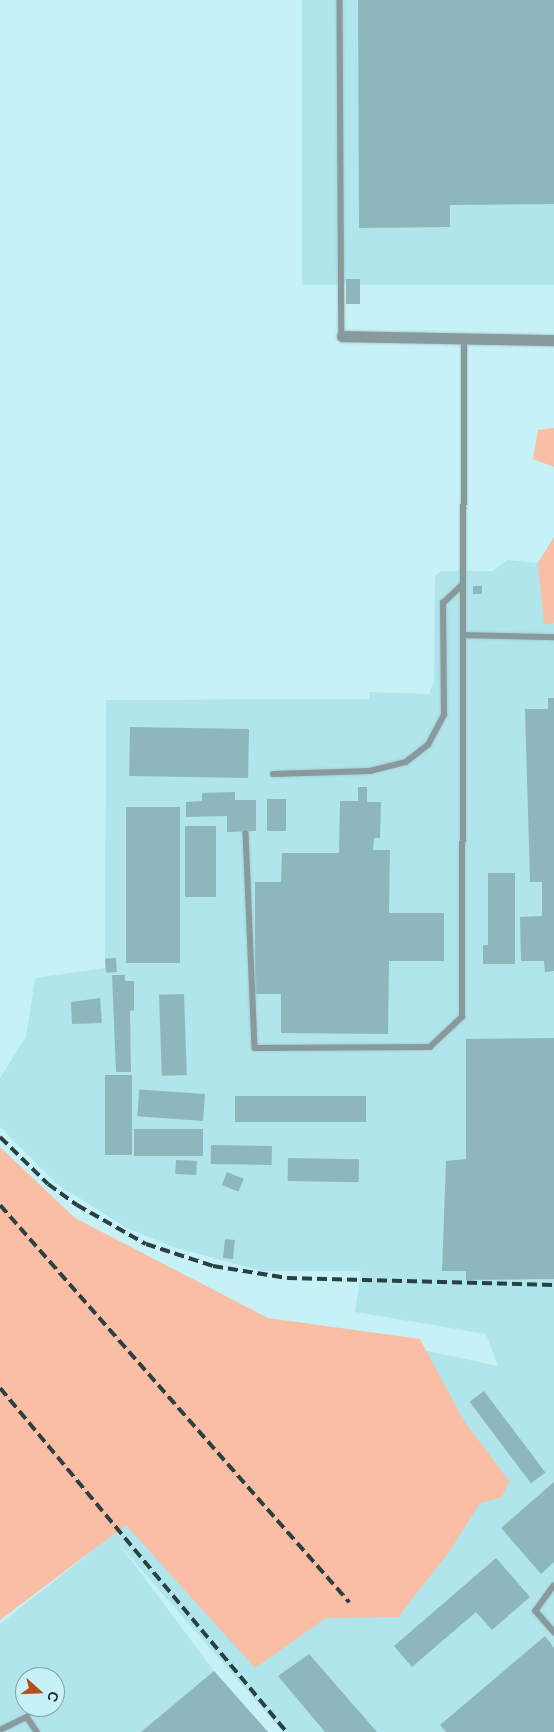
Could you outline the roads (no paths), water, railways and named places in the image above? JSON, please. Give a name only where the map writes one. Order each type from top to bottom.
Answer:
[{"type":"street","points":[[342,336],[554,340]]},
{"type":"lane","points":[[340,0],[342,336]]},
{"type":"lane","points":[[246,833],[254,1048],[430,1047],[462,1017],[461,586],[464,339]]},
{"type":"lane","points":[[273,774],[370,771],[406,762],[428,745],[444,715],[443,603],[461,586]]},
{"type":"lane","points":[[462,635],[554,637]]},
{"type":"lane","points":[[554,1586],[536,1611],[554,1632]]},
{"type":"lane","points":[[0,1730],[27,1717],[37,1732]]},
{"type":"railway","points":[[0,1137],[48,1184],[77,1205],[146,1244],[213,1266],[287,1278],[554,1285]]},
{"type":"railway","points":[[0,1205],[349,1602]]},
{"type":"railway","points":[[0,1388],[287,1732]]}]
